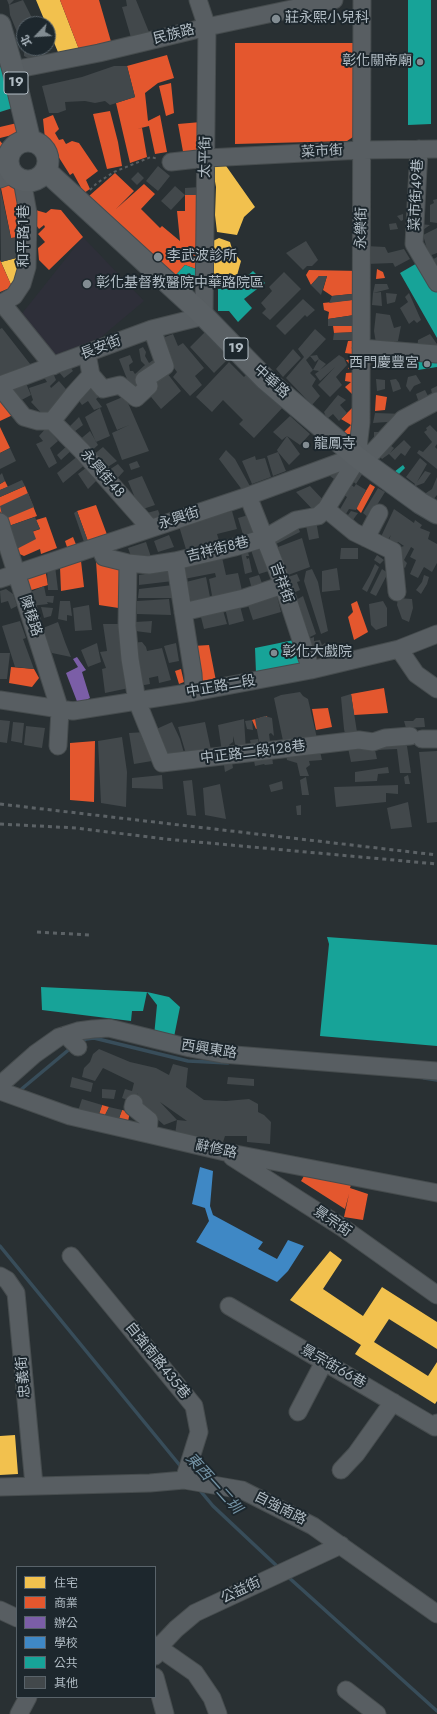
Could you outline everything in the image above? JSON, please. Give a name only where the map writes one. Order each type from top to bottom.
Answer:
[{"type":"main road","name":"19","points":[[0,25],[13,70],[30,141]]},
{"type":"main road","points":[[30,141],[37,143],[46,152],[48,165],[46,171],[36,180],[12,178],[9,153],[18,144],[30,141]]},
{"type":"main road","name":"中華路","points":[[46,171],[204,316],[265,379],[357,457],[420,503],[437,513]]},
{"type":"street","name":"太平街","points":[[198,0],[207,26],[207,158],[204,316]]},
{"type":"street","name":"民族路","points":[[13,70],[99,53],[207,26],[334,0]]},
{"type":"street","name":"永樂街","points":[[357,457],[361,422],[362,0]]},
{"type":"street","name":"菜市街49巷","points":[[419,149],[414,244],[437,283]]},
{"type":"street","name":"菜市街","points":[[171,162],[207,158],[362,150],[437,149]]},
{"type":"street","name":"和平路1巷","points":[[1,303],[14,296],[22,284],[27,267],[28,212],[12,178]]},
{"type":"street","points":[[1,303],[53,366]]},
{"type":"street","name":"長安街","points":[[0,386],[152,329],[204,316]]},
{"type":"street","points":[[87,354],[91,375],[103,389],[120,385],[136,398],[149,386],[144,380],[165,366],[152,329]]},
{"type":"street","points":[[361,348],[437,354]]},
{"type":"street","points":[[0,386],[24,417],[38,421],[52,421],[91,375]]},
{"type":"street","name":"永興街","points":[[0,578],[248,496],[373,452],[403,418],[437,401]]},
{"type":"street","name":"永興街48","points":[[52,421],[81,450],[150,528]]},
{"type":"street","points":[[357,457],[326,508],[354,532],[393,551],[397,592]]},
{"type":"street","name":"吉祥街","points":[[248,496],[283,585],[311,670]]},
{"type":"street","name":"吉祥街8巷","points":[[194,692],[175,561],[265,538],[296,520],[318,516],[326,508]]},
{"type":"street","points":[[366,538],[379,513]]},
{"type":"street","name":"陳稜路","points":[[0,522],[60,710]]},
{"type":"street","points":[[99,546],[104,557],[128,563],[149,565],[175,561]]},
{"type":"street","points":[[128,563],[127,626],[130,659],[137,701]]},
{"type":"street","points":[[183,612],[244,598],[283,585]]},
{"type":"street","name":"中正路二段","points":[[0,700],[73,711],[194,692],[311,670],[398,649],[437,634]]},
{"type":"street","points":[[398,649],[416,674],[437,689]]},
{"type":"street","name":"中正路二段128巷","points":[[137,701],[162,763],[359,740],[373,742],[385,738],[423,738]]},
{"type":"street","points":[[58,746],[60,710]]},
{"type":"street","name":"西興東路","points":[[6,1092],[35,1054],[59,1037],[78,1030],[109,1028],[190,1048],[222,1054],[437,1071]]},
{"type":"street","points":[[66,1035],[78,1046]]},
{"type":"street","name":"辭修路","points":[[6,1092],[70,1116],[225,1152],[437,1193]]},
{"type":"street","points":[[134,1103],[134,1108],[149,1120],[148,1134]]},
{"type":"street","name":"景宗街","points":[[225,1152],[343,1228],[437,1295]]},
{"type":"street","name":"自強南路435巷","points":[[71,1256],[194,1406],[199,1432],[184,1480]]},
{"type":"street","name":"忠義街","points":[[0,1276],[7,1280],[16,1293],[34,1485]]},
{"type":"street","name":"景宗街66巷","points":[[229,1306],[435,1427],[437,1423]]},
{"type":"street","points":[[298,1412],[324,1362]]},
{"type":"street","points":[[341,1470],[356,1454],[393,1402]]},
{"type":"street","name":"自強南路","points":[[0,1487],[34,1485],[150,1484],[184,1480],[242,1490],[313,1526],[437,1614]]},
{"type":"street","name":"公益街","points":[[156,1650],[176,1629],[195,1613],[341,1545]]},
{"type":"street","points":[[0,1610],[16,1618]]},
{"type":"street","points":[[156,1650],[195,1673],[212,1698],[218,1714]]},
{"type":"street","points":[[156,1686],[166,1714]]},
{"type":"street","points":[[346,1690],[377,1714]]},
{"type":"street","points":[[19,1714],[27,1698]]},
{"type":"path","points":[[78,201],[97,183],[114,172],[150,157],[171,162]]},
{"type":"shaded area","name":"彰化基督教醫院中華路院區","points":[[83,237],[144,301],[100,338],[47,358],[16,321]]},
{"type":"building: 住宅","points":[[36,0],[60,0],[80,52],[60,57],[56,47],[56,16],[43,16]]},
{"type":"building: 住宅","points":[[224,163],[255,207],[244,217],[237,235],[217,232],[215,215],[216,187],[212,165]]},
{"type":"building: 住宅","points":[[219,238],[230,242],[233,252],[241,261],[236,279],[227,288],[212,273],[209,243]]},
{"type":"building: 住宅","points":[[24,256],[12,287],[1,262]]},
{"type":"building: 住宅","points":[[330,1251],[342,1260],[323,1289],[363,1316],[382,1287],[437,1322],[437,1349],[389,1319],[374,1342],[428,1376],[437,1362],[437,1401],[435,1404],[355,1354],[361,1345],[290,1300]]},
{"type":"building: 住宅","points":[[15,1435],[18,1474],[0,1475],[0,1436]]},
{"type":"building: 商業","points":[[60,0],[99,0],[112,45],[80,52]]},
{"type":"building: 商業","points":[[235,43],[356,43],[356,135],[347,141],[235,144]]},
{"type":"building: 商業","points":[[167,55],[174,78],[158,83],[145,93],[148,121],[160,115],[167,152],[155,154],[149,126],[137,129],[142,128],[147,157],[130,163],[116,103],[135,97],[127,66]]},
{"type":"building: 商業","points":[[171,83],[174,113],[166,116],[159,86]]},
{"type":"building: 商業","points":[[110,111],[118,142],[122,166],[107,169],[93,114]]},
{"type":"building: 商業","points":[[53,115],[59,129],[55,133],[59,140],[63,139],[66,144],[72,141],[79,143],[98,171],[86,180],[90,189],[84,193],[73,173],[70,175],[58,156],[54,151],[52,152],[45,139],[43,119]]},
{"type":"building: 商業","points":[[201,122],[202,156],[184,157],[178,124]]},
{"type":"building: 商業","points":[[17,123],[20,133],[0,138],[0,127]]},
{"type":"building: 商業","points":[[0,141],[6,148],[2,159],[0,160]]},
{"type":"building: 商業","points":[[115,173],[134,191],[116,209],[144,184],[155,194],[141,209],[160,228],[162,226],[180,241],[177,211],[185,211],[185,195],[200,195],[196,269],[185,265],[172,279],[89,196]]},
{"type":"building: 商業","points":[[10,179],[16,185],[21,237],[11,238],[0,183]]},
{"type":"building: 商業","points":[[32,209],[46,213],[51,209],[61,210],[83,237],[49,270],[39,260],[38,248],[45,242],[38,234],[45,227],[44,225],[39,229],[34,222]]},
{"type":"building: 商業","points":[[0,260],[12,287],[0,292]]},
{"type":"building: 商業","points":[[377,269],[383,272],[385,278],[376,279]]},
{"type":"building: 商業","points":[[309,270],[361,271],[361,293],[332,296],[323,290],[327,276],[319,276],[311,285],[306,275]]},
{"type":"building: 商業","points":[[361,299],[361,314],[328,319],[329,312],[324,310],[323,303]]},
{"type":"building: 商業","points":[[333,326],[361,326],[361,332],[334,333]]},
{"type":"building: 商業","points":[[361,340],[361,355],[345,353],[348,341]]},
{"type":"building: 商業","points":[[360,356],[360,370],[348,369],[350,365],[346,360],[358,359]]},
{"type":"building: 商業","points":[[361,372],[353,395],[345,387],[351,382],[345,381],[346,373]]},
{"type":"building: 商業","points":[[0,391],[17,413],[0,421]]},
{"type":"building: 商業","points":[[376,395],[387,397],[385,410],[375,411]]},
{"type":"building: 商業","points":[[354,406],[352,442],[346,439],[350,436],[344,432],[351,425],[341,419]]},
{"type":"building: 商業","points":[[0,427],[10,448],[0,453]]},
{"type":"building: 商業","points":[[5,481],[8,487],[0,490],[0,484]]},
{"type":"building: 商業","points":[[370,484],[375,487],[361,513],[356,508]]},
{"type":"building: 商業","points":[[25,486],[37,516],[6,527],[0,511],[0,497]]},
{"type":"building: 商業","points":[[96,505],[109,540],[90,547],[77,511]]},
{"type":"building: 商業","points":[[46,517],[57,548],[41,554],[40,549],[24,556],[13,551],[10,540],[40,529],[36,520]]},
{"type":"building: 商業","points":[[73,537],[77,547],[68,550],[65,541]]},
{"type":"building: 商業","points":[[81,561],[84,587],[61,591],[60,567]]},
{"type":"building: 商業","points":[[96,561],[123,564],[125,609],[99,605]]},
{"type":"building: 商業","points":[[45,569],[48,585],[25,592],[24,575]]},
{"type":"building: 商業","points":[[357,601],[368,632],[354,640],[348,617],[353,612],[351,604]]},
{"type":"building: 商業","points":[[209,645],[216,681],[202,685],[193,646]]},
{"type":"building: 商業","points":[[11,667],[34,669],[39,678],[32,687],[9,683]]},
{"type":"building: 商業","points":[[181,669],[184,682],[179,684],[175,671]]},
{"type":"building: 商業","points":[[384,688],[388,713],[354,715],[351,694]]},
{"type":"building: 商業","points":[[328,708],[332,727],[316,730],[312,709]]},
{"type":"building: 商業","points":[[267,716],[268,725],[256,729],[252,720]]},
{"type":"building: 商業","points":[[95,741],[94,802],[70,800],[70,743]]},
{"type":"building: 商業","points":[[102,1105],[109,1107],[102,1121],[97,1120]]},
{"type":"building: 商業","points":[[122,1110],[130,1112],[127,1126],[117,1124]]},
{"type":"building: 商業","points":[[304,1176],[351,1185],[350,1188],[368,1194],[363,1220],[344,1217],[349,1194],[345,1209],[301,1181]]},
{"type":"building: 辦公","points":[[77,657],[86,670],[82,672],[90,698],[78,704],[66,673],[78,667],[73,659]]},
{"type":"building: 學校","points":[[200,1167],[213,1171],[210,1206],[213,1215],[263,1242],[258,1249],[277,1259],[288,1240],[304,1246],[288,1271],[277,1282],[196,1242],[209,1221],[205,1208],[192,1204]]},
{"type":"building: 公共","name":"彰化關帝廟","points":[[408,0],[431,0],[431,124],[408,125]]},
{"type":"building: 公共","points":[[0,61],[19,106],[0,112]]},
{"type":"building: 公共","points":[[419,262],[437,292],[437,338],[400,273]]},
{"type":"building: 公共","points":[[185,265],[196,269],[192,296],[172,279]]},
{"type":"building: 公共","points":[[253,271],[265,283],[244,299],[252,308],[238,322],[229,311],[218,311],[218,289],[234,288]]},
{"type":"building: 公共","name":"西門慶豐宮","points":[[437,358],[437,367],[418,370],[416,361]]},
{"type":"building: 公共","points":[[403,465],[405,468],[397,476],[394,472]]},
{"type":"building: 公共","points":[[294,640],[301,664],[256,673],[255,648]]},
{"type":"building: 公共","points":[[327,937],[437,945],[437,1046],[320,1036],[329,944]]},
{"type":"building: 公共","points":[[41,987],[147,992],[143,1011],[132,1011],[131,1021],[42,1010]]},
{"type":"building: 公共","points":[[147,992],[169,997],[180,1007],[174,1037],[154,1036],[157,1005]]},
{"type":"building: 其他","points":[[7,0],[14,0],[9,5]]},
{"type":"building: 其他","points":[[23,0],[31,16],[16,16],[16,30],[10,15],[9,5]]},
{"type":"building: 其他","points":[[126,0],[136,0],[151,37],[132,41],[122,7],[127,6]]},
{"type":"building: 其他","points":[[24,56],[45,56],[45,57],[34,61]]},
{"type":"building: 其他","points":[[114,66],[127,66],[135,97],[110,105],[105,101],[95,103],[85,101],[65,102],[66,110],[58,113],[49,113],[42,86],[82,77]]},
{"type":"building: 其他","points":[[158,166],[170,176],[158,191],[146,181]]},
{"type":"building: 其他","points":[[138,172],[144,178],[137,185],[131,179]]},
{"type":"building: 其他","points":[[16,185],[25,213],[24,256],[1,262],[0,187],[11,238],[21,237]]},
{"type":"building: 其他","points":[[175,186],[185,195],[171,210],[161,201]]},
{"type":"building: 其他","points":[[200,187],[200,195],[185,195],[185,188]]},
{"type":"building: 其他","points":[[437,199],[437,223],[430,222],[430,205],[434,203],[433,200]]},
{"type":"building: 其他","points":[[403,214],[403,220],[401,221],[397,216]]},
{"type":"building: 其他","points":[[396,223],[398,229],[390,230],[389,224]]},
{"type":"building: 其他","points":[[419,224],[430,225],[420,232]]},
{"type":"building: 其他","points":[[437,228],[437,253],[429,256],[423,235]]},
{"type":"building: 其他","points":[[306,241],[318,260],[312,266],[307,266],[303,270],[286,253]]},
{"type":"building: 其他","points":[[366,246],[385,247],[388,253],[404,249],[410,259],[395,267],[393,263],[367,264]]},
{"type":"building: 其他","points":[[437,257],[437,269],[430,261]]},
{"type":"building: 其他","points":[[284,272],[301,289],[270,320],[262,313],[266,309],[261,303],[272,291],[269,287]]},
{"type":"building: 其他","points":[[319,276],[327,276],[321,295],[311,285]]},
{"type":"building: 其他","points":[[375,284],[387,284],[389,289],[373,293]]},
{"type":"building: 其他","points":[[381,292],[382,306],[372,305],[373,293]]},
{"type":"building: 其他","points":[[361,293],[361,299],[329,303],[332,296]]},
{"type":"building: 其他","points":[[386,293],[397,294],[395,302],[387,304]]},
{"type":"building: 其他","points":[[409,293],[421,320],[417,323],[414,320],[409,324],[400,308],[408,302],[405,297]]},
{"type":"building: 其他","points":[[303,299],[315,310],[307,317],[305,315],[285,335],[276,326]]},
{"type":"building: 其他","points":[[367,304],[369,313],[361,314],[361,306]]},
{"type":"building: 其他","points":[[376,313],[390,315],[394,328],[401,326],[398,341],[376,343],[374,331]]},
{"type":"building: 其他","points":[[361,314],[369,320],[370,343],[361,343],[361,340],[333,340],[334,333],[361,332],[361,326],[328,326],[328,319]]},
{"type":"building: 其他","points":[[2,328],[34,369],[0,381],[0,329]]},
{"type":"building: 其他","points":[[315,329],[326,339],[306,360],[313,370],[310,373],[316,379],[312,386],[320,396],[312,405],[286,378],[304,357],[298,349]]},
{"type":"building: 其他","points":[[205,332],[230,357],[214,373],[190,347]]},
{"type":"building: 其他","points":[[173,334],[178,346],[183,343],[204,368],[195,376],[202,385],[190,396],[173,377],[177,372],[171,364],[170,353],[156,358],[152,342]]},
{"type":"building: 其他","points":[[430,334],[437,344],[437,348],[417,350],[418,340]]},
{"type":"building: 其他","points":[[143,347],[146,352],[145,356],[149,363],[156,358],[160,367],[138,394],[124,381],[127,379],[119,359],[130,355],[133,362],[129,365],[130,371],[133,371],[135,374],[145,365],[141,361],[139,349]]},
{"type":"building: 其他","points":[[293,349],[301,358],[283,377],[276,369]]},
{"type":"building: 其他","points":[[371,354],[403,354],[403,364],[372,362]]},
{"type":"building: 其他","points":[[317,355],[319,359],[315,362],[310,356]]},
{"type":"building: 其他","points":[[339,355],[344,358],[347,365],[336,377],[342,385],[330,397],[318,385],[335,367],[320,381],[315,374],[319,371],[313,370],[319,359],[326,364],[320,370]]},
{"type":"building: 其他","points":[[229,362],[244,377],[248,373],[285,405],[254,438],[239,424],[243,420],[223,400],[212,412],[196,397]]},
{"type":"building: 其他","points":[[68,364],[73,371],[64,378],[58,371]]},
{"type":"building: 其他","points":[[51,368],[56,380],[50,386],[51,388],[59,381],[71,395],[44,416],[31,402],[33,400],[29,388],[47,382],[42,374]]},
{"type":"building: 其他","points":[[167,373],[181,391],[161,409],[147,392],[146,382]]},
{"type":"building: 其他","points":[[416,375],[421,383],[414,386],[410,392],[406,386],[408,377]]},
{"type":"building: 其他","points":[[376,379],[385,380],[385,389],[377,391]]},
{"type":"building: 其他","points":[[396,379],[401,389],[393,392],[390,380]]},
{"type":"building: 其他","points":[[25,381],[31,395],[14,404],[2,389]]},
{"type":"building: 其他","points":[[91,381],[102,394],[96,399],[102,407],[94,410],[88,401],[82,405],[75,395]]},
{"type":"building: 其他","points":[[437,386],[437,398],[420,406],[416,394],[425,390],[429,398],[432,394],[431,389]]},
{"type":"building: 其他","points":[[338,395],[346,400],[340,405],[347,413],[339,421],[333,414],[327,419],[324,412]]},
{"type":"building: 其他","points":[[125,396],[149,451],[122,460],[112,433],[129,425],[117,430],[106,404]]},
{"type":"building: 其他","points":[[100,408],[110,436],[96,442],[85,417]]},
{"type":"building: 其他","points":[[375,413],[406,414],[401,421],[373,423]]},
{"type":"building: 其他","points":[[290,416],[310,434],[300,445],[287,436],[282,440],[273,432]]},
{"type":"building: 其他","points":[[79,417],[83,425],[70,435],[67,429]]},
{"type":"building: 其他","points":[[430,425],[437,432],[437,444],[435,447],[437,449],[437,469],[417,453],[419,450],[423,452],[432,442],[424,432]]},
{"type":"building: 其他","points":[[47,427],[58,441],[50,448],[57,463],[49,468],[36,444],[43,441],[39,436]]},
{"type":"building: 其他","points":[[90,431],[98,445],[88,454],[77,442]]},
{"type":"building: 其他","points":[[374,432],[381,432],[374,446]]},
{"type":"building: 其他","points":[[287,436],[300,454],[289,465],[277,450]]},
{"type":"building: 其他","points":[[404,440],[411,447],[405,456],[401,453],[395,460],[389,454],[382,459],[377,453],[387,443],[394,448],[390,453]]},
{"type":"building: 其他","points":[[69,444],[73,449],[61,460],[57,455]]},
{"type":"building: 其他","points":[[103,447],[117,461],[103,470],[92,456]]},
{"type":"building: 其他","points":[[10,448],[16,461],[0,469],[0,453]]},
{"type":"building: 其他","points":[[226,450],[235,459],[251,488],[243,491],[219,459]]},
{"type":"building: 其他","points":[[278,452],[286,471],[273,476],[267,456]]},
{"type":"building: 其他","points":[[79,455],[87,463],[63,483],[57,473]]},
{"type":"building: 其他","points":[[255,456],[256,460],[265,458],[271,477],[252,484],[242,461]]},
{"type":"building: 其他","points":[[420,458],[427,464],[417,482],[425,471],[431,473],[424,483],[413,487],[415,484],[406,477]]},
{"type":"building: 其他","points":[[137,461],[140,467],[131,470],[129,464]]},
{"type":"building: 其他","points":[[91,464],[100,477],[88,489],[78,474]]},
{"type":"building: 其他","points":[[118,464],[124,471],[114,482],[106,472]]},
{"type":"building: 其他","points":[[341,468],[338,482],[330,476]]},
{"type":"building: 其他","points":[[359,468],[363,473],[356,484],[350,479]]},
{"type":"building: 其他","points":[[2,473],[5,481],[0,484],[0,475]]},
{"type":"building: 其他","points":[[142,476],[155,505],[140,510],[128,481]]},
{"type":"building: 其他","points":[[437,477],[437,495],[432,501],[423,495],[432,489]]},
{"type":"building: 其他","points":[[22,480],[25,486],[0,497],[0,490]]},
{"type":"building: 其他","points":[[346,480],[354,487],[356,484],[366,490],[356,510],[349,509],[344,517],[339,511],[347,497],[338,491]]},
{"type":"building: 其他","points":[[310,486],[327,504],[316,513],[296,492]]},
{"type":"building: 其他","points":[[378,488],[385,492],[369,518],[363,513]]},
{"type":"building: 其他","points":[[28,493],[34,507],[3,520],[0,506]]},
{"type":"building: 其他","points":[[394,509],[414,523],[415,520],[422,525],[420,528],[430,532],[428,539],[437,544],[437,563],[432,572],[424,567],[418,578],[410,574],[416,560],[410,557],[414,549],[411,547],[404,560],[407,563],[405,568],[398,564],[395,557],[401,547],[404,546],[398,542],[394,546],[388,542],[391,535],[385,544],[379,541]]},
{"type":"building: 其他","points":[[158,510],[162,521],[150,519],[147,513]]},
{"type":"building: 其他","points":[[77,511],[90,547],[86,548],[74,513]]},
{"type":"building: 其他","points":[[232,511],[237,529],[217,534],[221,547],[188,556],[179,526]]},
{"type":"building: 其他","points":[[351,511],[358,513],[350,524],[345,519]]},
{"type":"building: 其他","points":[[252,514],[259,536],[245,541],[238,518]]},
{"type":"building: 其他","points":[[35,517],[40,529],[33,531],[36,539],[13,551],[6,527]]},
{"type":"building: 其他","points":[[316,520],[319,538],[309,540],[305,521]]},
{"type":"building: 其他","points":[[297,524],[300,532],[276,544],[272,537]]},
{"type":"building: 其他","points":[[169,535],[174,547],[158,552],[154,541]]},
{"type":"building: 其他","points":[[302,538],[310,567],[288,575],[278,547]]},
{"type":"building: 其他","points":[[146,542],[152,560],[132,559],[128,548]]},
{"type":"building: 其他","points":[[264,546],[272,570],[259,574],[251,550]]},
{"type":"building: 其他","points":[[341,548],[358,548],[358,559],[340,559]]},
{"type":"building: 其他","points":[[248,552],[249,556],[246,556],[247,559],[249,558],[252,572],[245,574],[241,553]]},
{"type":"building: 其他","points":[[221,553],[226,575],[238,573],[243,595],[213,601],[209,579],[216,577],[215,573],[184,579],[180,561]]},
{"type":"building: 其他","points":[[377,555],[384,560],[380,564],[374,560]]},
{"type":"building: 其他","points":[[375,564],[379,567],[367,592],[362,589]]},
{"type":"building: 其他","points":[[55,566],[58,590],[48,590],[47,569]]},
{"type":"building: 其他","points":[[170,566],[173,581],[139,585],[139,575],[151,573]]},
{"type":"building: 其他","points":[[337,568],[340,590],[322,592],[322,571]]},
{"type":"building: 其他","points":[[312,569],[318,582],[328,631],[321,634],[304,581],[306,571]]},
{"type":"building: 其他","points":[[382,569],[388,573],[376,596],[370,593]]},
{"type":"building: 其他","points":[[297,574],[300,581],[297,582],[300,590],[293,593],[288,577]]},
{"type":"building: 其他","points":[[259,575],[263,586],[252,589],[249,578]]},
{"type":"building: 其他","points":[[424,575],[429,577],[421,594],[416,590],[422,582]]},
{"type":"building: 其他","points":[[206,577],[211,602],[192,606],[186,582]]},
{"type":"building: 其他","points":[[173,585],[174,598],[138,598],[139,589]]},
{"type":"building: 其他","points":[[44,586],[46,596],[54,596],[53,603],[47,602],[48,604],[31,606],[28,593]]},
{"type":"building: 其他","points":[[6,589],[13,594],[17,606],[11,609],[8,601],[1,603],[0,591]]},
{"type":"building: 其他","points":[[276,592],[281,612],[253,620],[247,602]]},
{"type":"building: 其他","points":[[303,596],[316,634],[310,637],[296,600]]},
{"type":"building: 其他","points":[[398,598],[412,599],[413,608],[409,622],[402,619],[397,605]]},
{"type":"building: 其他","points":[[169,599],[171,615],[137,614],[137,601]]},
{"type":"building: 其他","points":[[60,601],[70,601],[72,616],[67,615],[67,621],[58,619]]},
{"type":"building: 其他","points":[[383,601],[387,608],[387,626],[376,630],[371,625],[369,604]]},
{"type":"building: 其他","points":[[89,605],[92,630],[75,631],[73,608]]},
{"type":"building: 其他","points":[[240,606],[244,621],[229,625],[225,608]]},
{"type":"building: 其他","points":[[41,607],[53,608],[51,616],[44,618]]},
{"type":"building: 其他","points":[[222,607],[227,624],[204,629],[199,609]]},
{"type":"building: 其他","points":[[20,621],[26,638],[23,639],[34,669],[15,667],[2,626]]},
{"type":"building: 其他","points":[[152,621],[151,633],[135,631],[135,622]]},
{"type":"building: 其他","points":[[58,622],[71,657],[52,653],[49,647],[43,628]]},
{"type":"building: 其他","points":[[103,624],[123,624],[129,688],[105,693],[102,669],[106,668],[100,652],[107,651]]},
{"type":"building: 其他","points":[[314,637],[314,641],[320,640],[322,645],[325,643],[329,651],[321,653],[314,649],[309,639]]},
{"type":"building: 其他","points":[[142,642],[147,651],[162,648],[171,680],[159,683],[158,676],[149,678],[150,684],[139,686],[130,643]]},
{"type":"building: 其他","points":[[97,643],[101,662],[88,667],[81,650]]},
{"type":"building: 其他","points":[[176,643],[179,661],[169,663],[164,646]]},
{"type":"building: 其他","points":[[0,653],[10,653],[7,679],[0,679]]},
{"type":"building: 其他","points":[[300,692],[308,699],[322,760],[309,761],[310,765],[306,768],[309,776],[300,776],[297,763],[287,760],[274,698],[281,695]]},
{"type":"building: 其他","points":[[351,694],[357,732],[372,741],[372,751],[375,750],[377,759],[351,762],[344,729],[341,697]]},
{"type":"building: 其他","points":[[265,716],[272,718],[274,736],[271,733],[269,734],[273,764],[255,766],[250,740],[258,739],[262,758],[255,719]]},
{"type":"building: 其他","points":[[416,718],[424,718],[425,727],[406,728],[404,721],[413,721]]},
{"type":"building: 其他","points":[[244,719],[246,751],[237,752],[233,736],[233,742],[229,745],[233,768],[225,772],[218,725]]},
{"type":"building: 其他","points":[[0,720],[10,721],[7,743],[0,742]]},
{"type":"building: 其他","points":[[252,720],[253,730],[247,729],[245,721]]},
{"type":"building: 其他","points":[[13,722],[24,723],[22,743],[11,741]]},
{"type":"building: 其他","points":[[172,722],[180,739],[188,767],[168,770],[152,731]]},
{"type":"building: 其他","points":[[205,722],[214,764],[189,764],[178,727]]},
{"type":"building: 其他","points":[[26,726],[45,728],[42,748],[24,745]]},
{"type":"building: 其他","points":[[146,732],[158,760],[134,764],[129,733]]},
{"type":"building: 其他","points":[[122,737],[127,772],[126,807],[101,803],[98,741]]},
{"type":"building: 其他","points":[[375,743],[403,744],[407,746],[411,773],[400,773],[397,749],[375,750]]},
{"type":"building: 其他","points":[[437,751],[437,822],[427,823],[419,752]]},
{"type":"building: 其他","points":[[388,767],[389,773],[378,774],[377,781],[355,782],[355,772]]},
{"type":"building: 其他","points":[[162,775],[163,789],[132,788],[132,778]]},
{"type":"building: 其他","points":[[408,775],[410,784],[405,784],[404,777]]},
{"type":"building: 其他","points":[[306,777],[309,795],[302,795],[300,780]]},
{"type":"building: 其他","points":[[192,780],[196,816],[187,815],[183,781]]},
{"type":"building: 其他","points":[[282,781],[283,789],[271,792],[269,785]]},
{"type":"building: 其他","points":[[220,784],[226,819],[205,815],[203,788]]},
{"type":"building: 其他","points":[[398,785],[398,794],[386,793],[386,802],[336,807],[334,787]]},
{"type":"building: 其他","points":[[408,802],[412,827],[391,829],[387,808]]},
{"type":"building: 其他","points":[[301,805],[301,815],[297,815],[296,806]]},
{"type":"building: 其他","points":[[99,1049],[130,1062],[156,1068],[169,1075],[173,1064],[188,1068],[186,1087],[204,1100],[226,1101],[249,1099],[258,1104],[258,1112],[264,1115],[271,1122],[270,1144],[247,1142],[247,1136],[225,1136],[223,1142],[198,1136],[175,1135],[177,1120],[164,1125],[147,1110],[135,1106],[138,1093],[134,1102],[122,1098],[125,1089],[132,1091],[134,1083],[103,1068],[95,1081],[82,1077],[84,1068],[90,1062],[93,1054]],"holes":[[[160,1102],[187,1121],[177,1120]]]},
{"type":"building: 其他","points":[[72,1077],[93,1083],[91,1092],[70,1087]]},
{"type":"building: 其他","points":[[228,1077],[254,1079],[254,1086],[227,1084]]},
{"type":"building: 其他","points":[[102,1089],[116,1090],[114,1099],[102,1098]]},
{"type":"building: 其他","points":[[82,1099],[102,1105],[97,1120],[77,1114]]},
{"type":"building: 其他","points":[[109,1107],[122,1110],[117,1124],[102,1121]]},
{"type":"waterway","points":[[80,1041],[94,1038],[188,1061],[228,1063]]},
{"type":"waterway","points":[[18,1092],[72,1047]]},
{"type":"waterway","points":[[424,1078],[437,1080]]},
{"type":"waterway","name":"東西一二圳","points":[[0,1246],[182,1468]]},
{"type":"waterway","name":"東西一二圳","points":[[198,1488],[213,1506],[279,1568]]},
{"type":"waterway","name":"東西一二圳","points":[[286,1575],[437,1711]]},
{"type":"railway","points":[[0,804],[437,855]]},
{"type":"railway","points":[[0,824],[76,828],[165,839],[437,864]]},
{"type":"railway","points":[[37,932],[89,935]]},
{"type":"place","name":"莊永熙小兒科","points":[[276,19]]},
{"type":"place","name":"彰化關帝廟","points":[[420,62]]},
{"type":"place","name":"李武波診所","points":[[158,257]]},
{"type":"place","name":"彰化基督教醫院中華路院區","points":[[87,284]]},
{"type":"place","name":"西門慶豐宮","points":[[427,364]]},
{"type":"place","name":"龍鳳寺","points":[[306,445]]},
{"type":"place","name":"彰化大戲院","points":[[274,653]]}]
